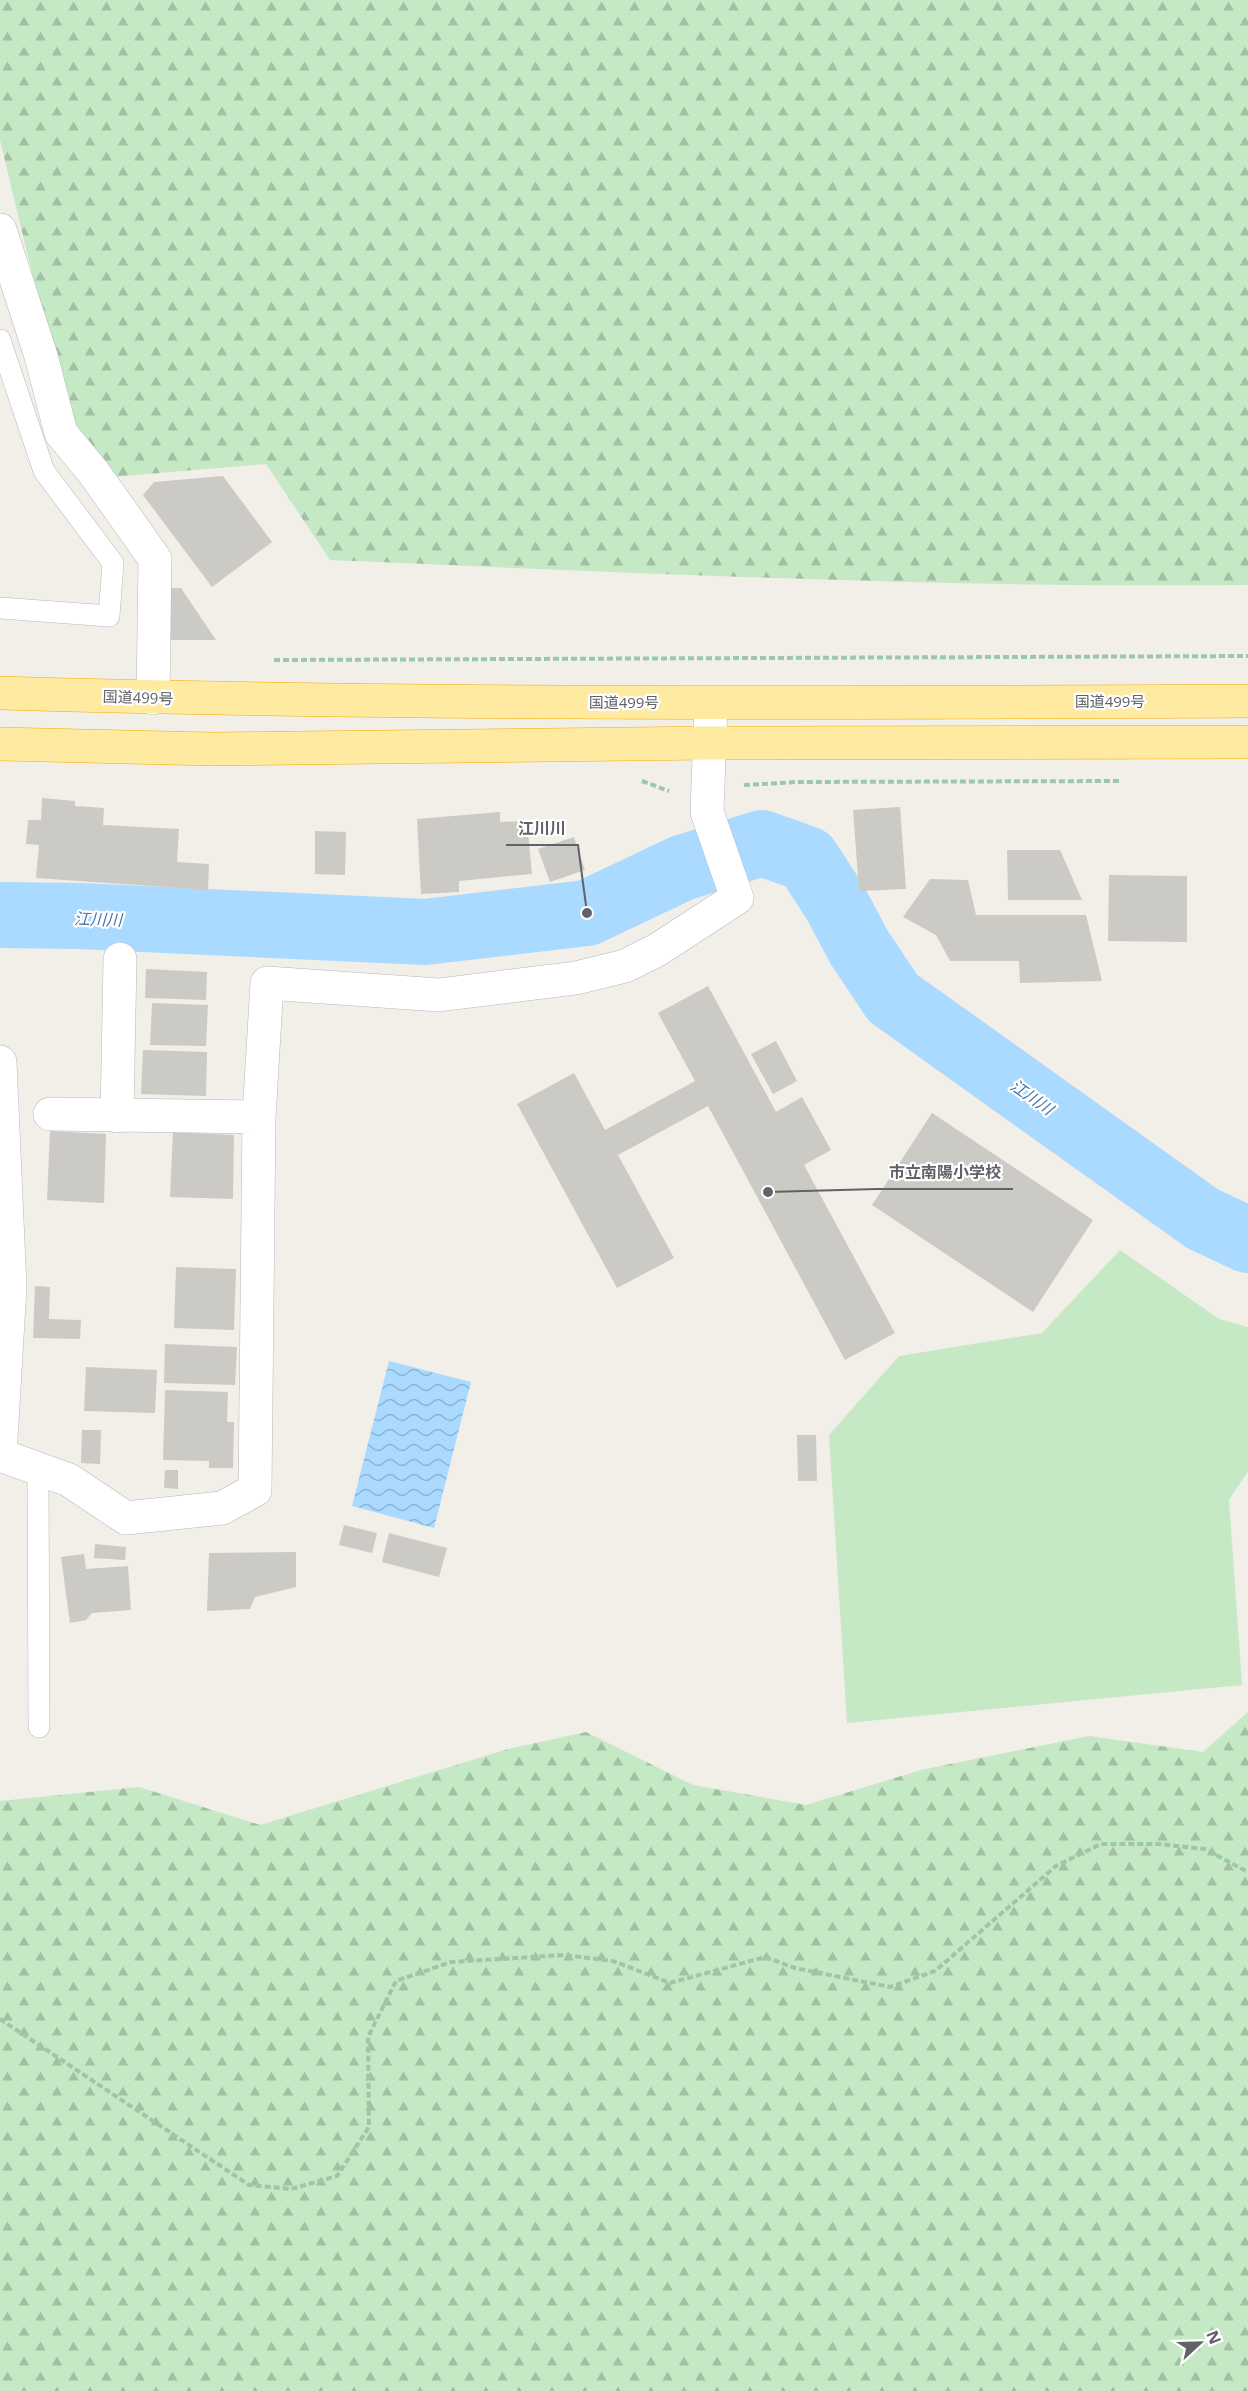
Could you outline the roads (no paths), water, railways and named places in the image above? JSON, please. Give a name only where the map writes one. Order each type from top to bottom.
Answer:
[{"type":"highway","name":"国道499号","points":[[0,693],[153,698],[711,703],[1248,701]]},
{"type":"highway","points":[[0,744],[212,749],[709,743],[1248,742]]},
{"type":"street","points":[[0,230],[41,356],[61,433],[94,473],[155,559],[153,698]]},
{"type":"street","points":[[0,1062],[10,1287],[0,1455],[69,1480],[126,1518],[222,1508],[255,1490],[259,1117],[267,982],[439,995],[576,978],[625,966],[657,950],[737,898],[707,812],[711,703]]},
{"type":"street","points":[[117,1116],[120,958]]},
{"type":"street","points":[[50,1114],[259,1117]]},
{"type":"lane","points":[[0,340],[44,471],[113,563],[109,616],[0,608]]},
{"type":"lane","points":[[38,1469],[39,1727]]},
{"type":"water","points":[[389,1361],[471,1382],[434,1528],[352,1506]]},
{"type":"waterway","name":"江川川","points":[[0,915],[79,916],[425,932],[587,913],[682,868],[762,843],[807,859],[835,902],[859,947],[893,998],[1203,1219],[1248,1240]]},
{"type":"place","name":"江川川","points":[[587,913]]},
{"type":"place","name":"市立南陽小学校","points":[[768,1192]]}]
